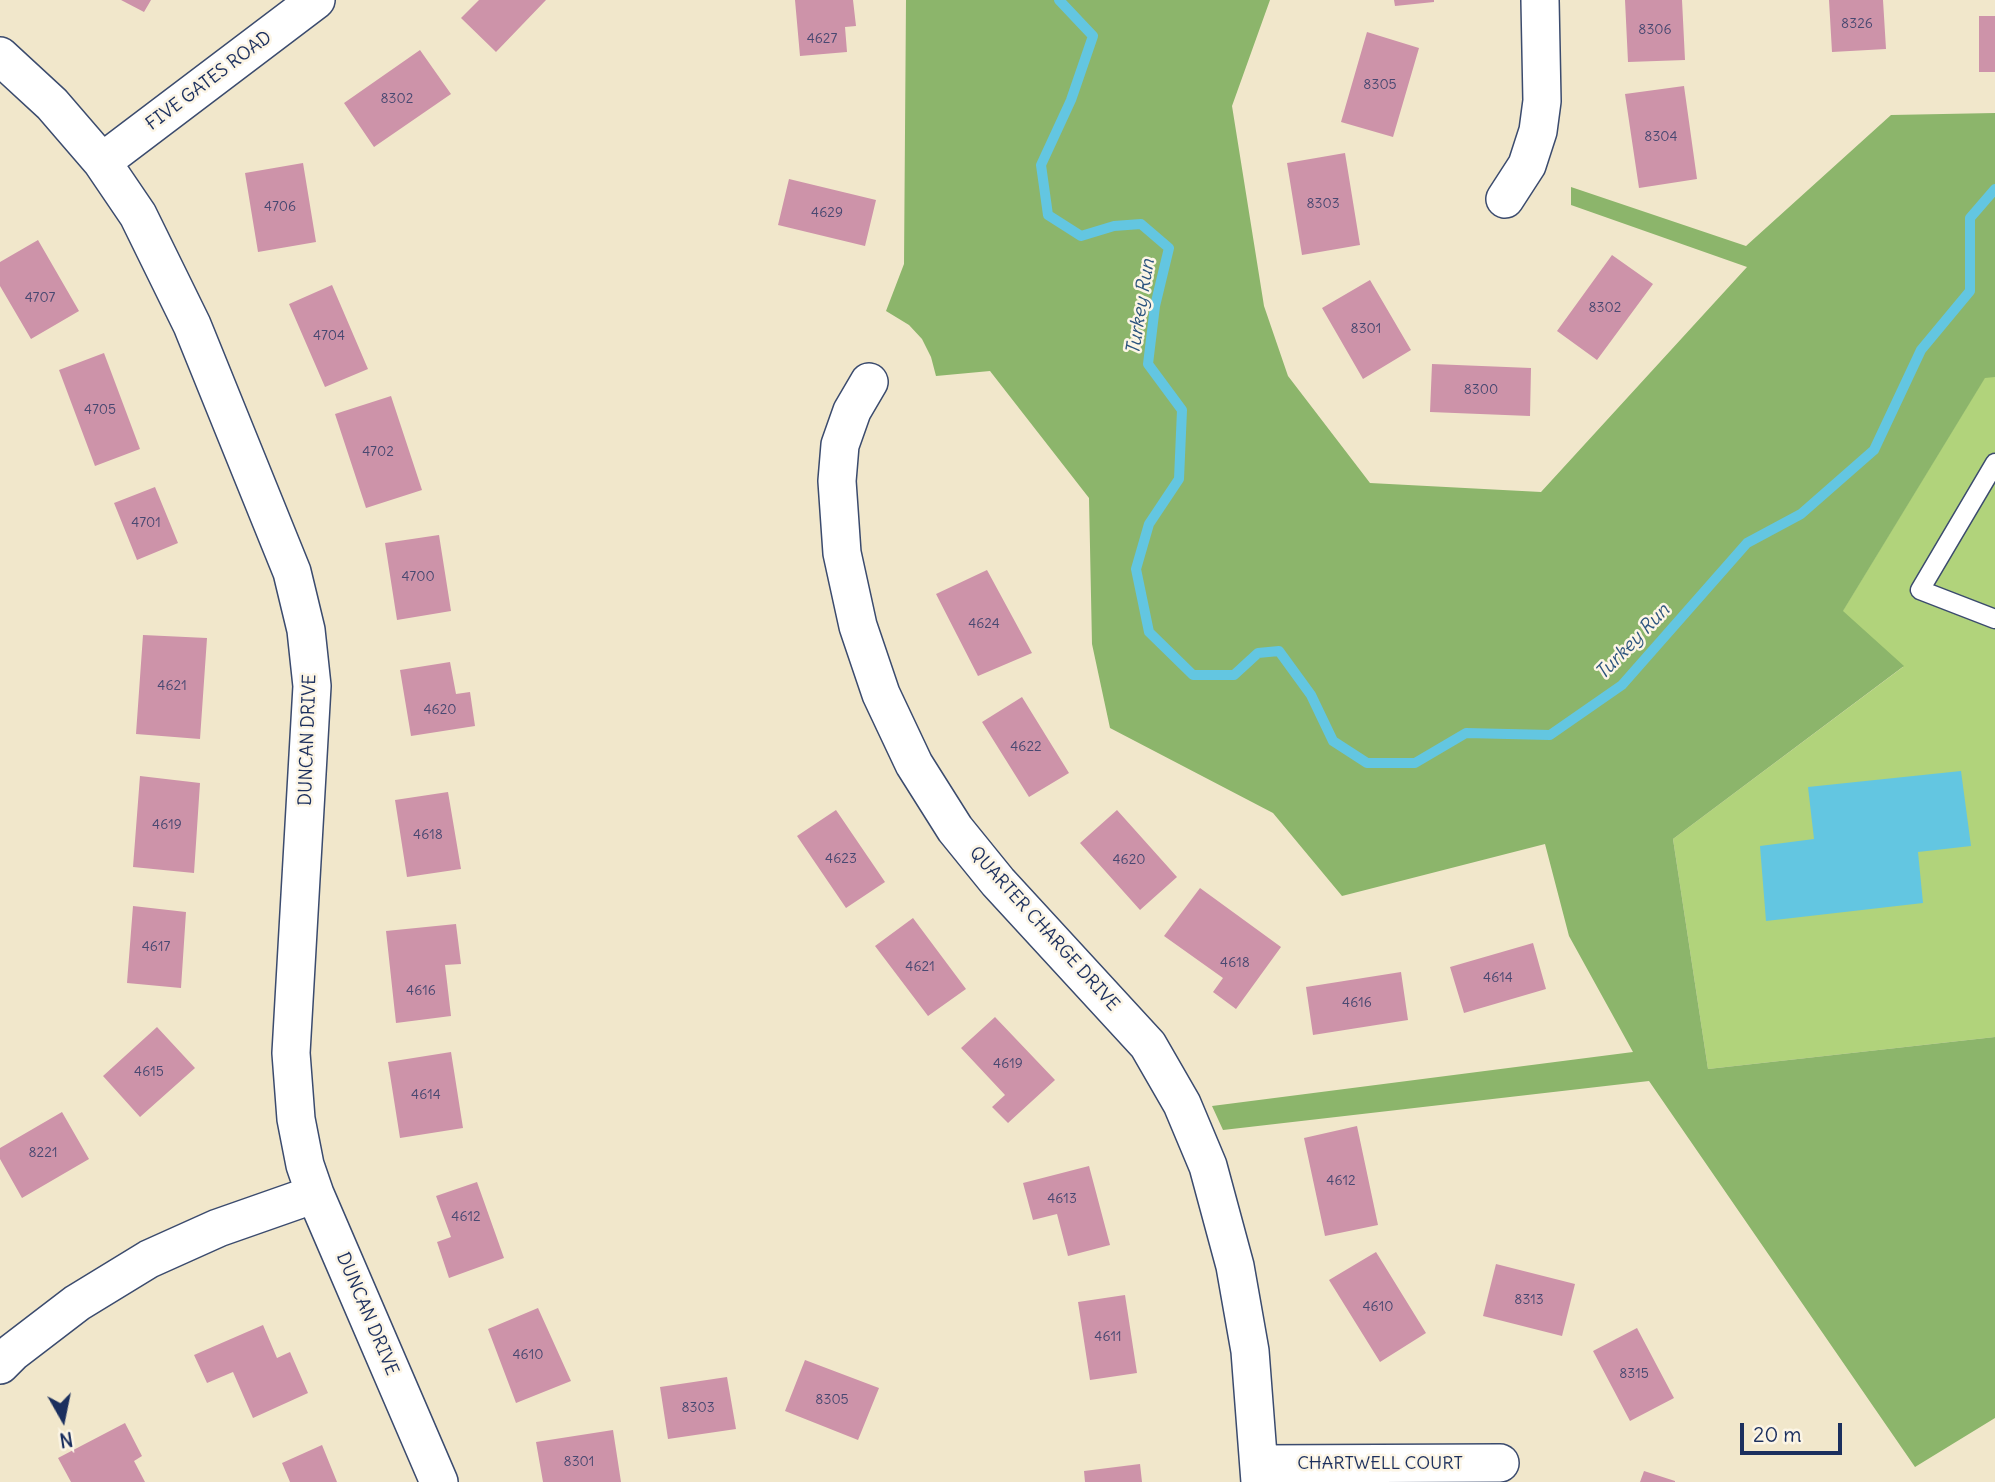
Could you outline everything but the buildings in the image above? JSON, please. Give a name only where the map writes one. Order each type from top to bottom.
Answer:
[{"type":"street","name":"FIVE GATES ROAD","points":[[103,162],[316,0]]},
{"type":"street","points":[[1505,199],[1527,165],[1538,131],[1542,101],[1540,0]]},
{"type":"street","name":"DUNCAN DRIVE","points":[[0,56],[52,104],[103,162],[138,215],[192,325],[292,572],[306,630],[312,687],[291,1054],[296,1119],[315,1194],[439,1482]]},
{"type":"street","name":"QUARTER CHARGE DRIVE","points":[[869,382],[852,411],[840,445],[836,481],[842,553],[858,626],[881,694],[914,764],[955,829],[998,882],[1148,1045],[1182,1104],[1208,1167],[1235,1266],[1250,1351],[1260,1473]]},
{"type":"street","points":[[0,1365],[77,1303],[149,1259],[218,1228],[315,1194]]},
{"type":"street","name":"CHARTWELL COURT","points":[[1260,1473],[1500,1463]]},
{"type":"lane","points":[[1995,463],[1920,590],[1995,619]]},
{"type":"green space","points":[[906,0],[1270,0],[1232,106],[1264,306],[1288,376],[1370,483],[1541,492],[1747,267],[1571,205],[1571,187],[1746,246],[1891,115],[1995,113],[1995,377],[1985,378],[1843,611],[1904,666],[1673,839],[1708,1069],[1995,1037],[1995,1418],[1915,1467],[1649,1081],[1223,1130],[1212,1106],[1633,1052],[1569,936],[1545,844],[1342,896],[1273,813],[1110,728],[1092,644],[1089,498],[990,371],[936,376],[922,339],[909,325],[886,311],[904,264]]},
{"type":"green space","points":[[1985,377],[1995,377],[1995,1037],[1708,1069],[1673,839],[1903,667],[1842,612]]},
{"type":"water","points":[[1961,771],[1971,846],[1918,852],[1923,903],[1766,921],[1760,846],[1814,839],[1808,787]]},
{"type":"waterway","name":"Turkey Run","points":[[1059,0],[1093,36],[1071,100],[1041,165],[1048,215],[1081,236],[1114,226],[1141,224],[1169,248],[1155,306],[1148,364],[1182,410],[1179,479],[1149,524],[1136,569],[1149,632],[1193,675],[1234,675],[1258,653],[1279,651],[1311,695],[1333,741],[1367,763],[1415,763],[1466,733],[1550,735],[1622,685],[1747,543],[1801,514],[1874,450],[1921,350],[1970,291],[1970,218],[1995,189]]}]
